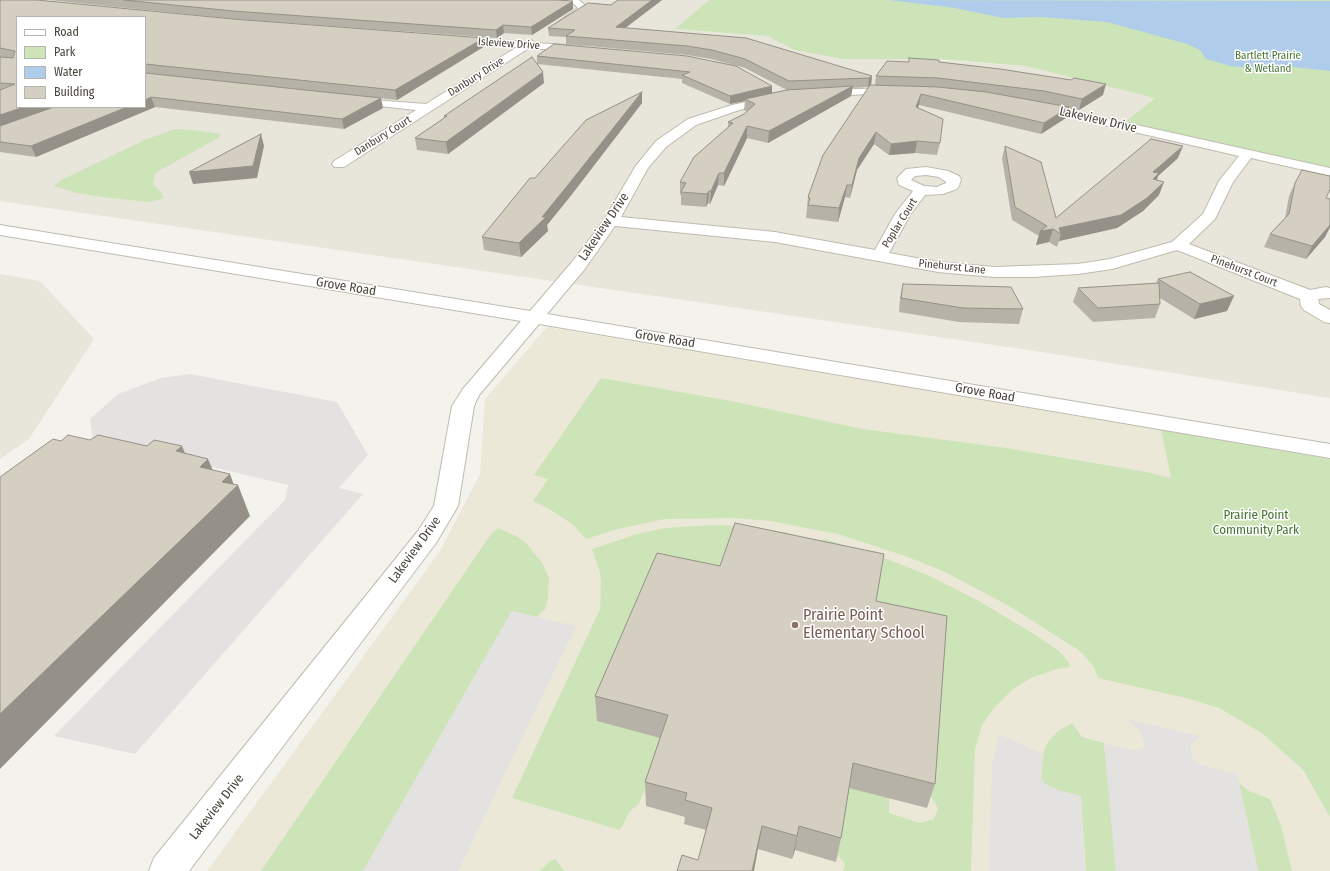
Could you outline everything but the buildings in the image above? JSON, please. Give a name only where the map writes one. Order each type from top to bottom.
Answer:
[{"type":"street","points":[[553,29],[584,8],[576,2],[562,0]]},
{"type":"street","name":"Danbury Drive","points":[[428,108],[541,37]]},
{"type":"street","name":"Isleview Drive","points":[[445,39],[589,50]]},
{"type":"street","name":"Lakeview Drive","points":[[167,871],[427,538],[446,506],[463,406],[466,400],[478,382],[578,266],[611,222],[642,167],[661,144],[692,122],[736,107],[784,95],[771,88]]},
{"type":"street","points":[[810,94],[867,91],[910,92]]},
{"type":"street","points":[[343,99],[428,108]]},
{"type":"street","name":"Lakeview Drive","points":[[1023,104],[1330,172]]},
{"type":"street","name":"Danbury Court","points":[[339,164],[428,108]]},
{"type":"street","name":"Pinehurst Lane","points":[[611,222],[775,238],[938,267],[994,272],[1033,272],[1112,264],[1178,245],[1210,216],[1226,181],[1247,154]]},
{"type":"street","name":"Poplar Court","points":[[879,257],[903,214],[921,190]]},
{"type":"street","name":"Grove Road","points":[[0,230],[535,317],[1330,451]]},
{"type":"street","name":"Pinehurst Court","points":[[1178,245],[1310,296]]},
{"type":"street","points":[[1330,293],[1326,292],[1310,296],[1310,306],[1323,316],[1330,318]]},
{"type":"shaded area","points":[[0,0],[709,0],[676,29],[767,36],[794,50],[1025,66],[1156,98],[1125,122],[1330,168],[1330,398],[1035,351],[0,201]]},
{"type":"shaded area","points":[[0,274],[40,281],[94,339],[29,439],[0,459]]},
{"type":"shaded area","name":"Prairie Point Elementary School","points":[[547,327],[1161,430],[1219,708],[1263,734],[1303,770],[1330,817],[1330,871],[207,871],[440,551],[480,474],[485,399]]},
{"type":"shaded area","points":[[190,374],[337,402],[368,455],[339,488],[363,494],[135,754],[54,736],[285,500],[288,485],[93,439],[90,419],[118,394],[161,378]]},
{"type":"shaded area","points":[[512,611],[576,626],[458,871],[363,871]]},
{"type":"shaded area","points":[[1127,719],[1200,736],[1191,745],[1191,754],[1194,761],[1202,765],[1237,774],[1258,871],[1116,871],[1104,743],[1138,751],[1144,747],[1145,744],[1140,731]]},
{"type":"shaded area","points":[[999,734],[1043,754],[1041,777],[1044,783],[1057,790],[1081,796],[1085,871],[989,871],[992,765]]},
{"type":"green space","name":"Bartlett Prairie & Wetland","points":[[709,0],[1330,0],[1330,168],[1125,122],[1155,98],[1025,66],[937,59],[843,59],[794,50],[767,36],[675,29]]},
{"type":"green space","points":[[175,129],[221,134],[218,138],[155,173],[153,184],[161,192],[164,198],[150,202],[110,198],[76,193],[54,186],[61,180],[147,139]]},
{"type":"green space","name":"Prairie Point Community Park","points":[[601,378],[731,401],[863,429],[1006,448],[1146,472],[1171,478],[1161,430],[1330,459],[1330,817],[1303,770],[1263,734],[1219,708],[1190,699],[1098,678],[1094,667],[1080,651],[1009,606],[945,572],[908,557],[838,534],[770,521],[734,518],[665,519],[618,529],[586,539],[572,524],[551,510],[533,501],[548,479],[534,475]]},
{"type":"green space","points":[[713,525],[738,526],[784,532],[795,535],[796,537],[668,740],[638,805],[630,811],[620,830],[512,798],[600,609],[600,573],[592,549],[637,534],[665,528]]},
{"type":"green space","points":[[498,528],[518,537],[526,543],[543,564],[549,579],[548,598],[545,609],[536,617],[512,611],[363,871],[261,871],[491,534]]},
{"type":"green space","points":[[825,539],[887,559],[930,576],[979,601],[1034,634],[1059,651],[1069,663],[1070,667],[1057,669],[1031,678],[1013,689],[994,708],[982,725],[975,749],[971,871],[843,871],[845,864],[837,854],[848,787],[889,798],[889,813],[920,823],[934,819],[938,808],[928,792],[871,625],[819,541]]},
{"type":"green space","points":[[1072,723],[1082,737],[1104,743],[1117,871],[1086,871],[1081,797],[1057,790],[1043,783],[1041,778],[1044,750],[1048,742],[1058,731]]},
{"type":"green space","points":[[1239,783],[1249,791],[1270,799],[1281,826],[1292,871],[1258,871]]},
{"type":"green space","points":[[555,859],[564,871],[540,871],[548,863]]},
{"type":"water","points":[[889,0],[1330,1],[1330,71],[1284,66],[1251,68],[1230,66],[1206,59],[1200,50],[1187,44],[1107,22],[1041,17],[1003,18],[955,8]]},
{"type":"place","name":"Prairie Point Elementary School","points":[[795,625]]}]
